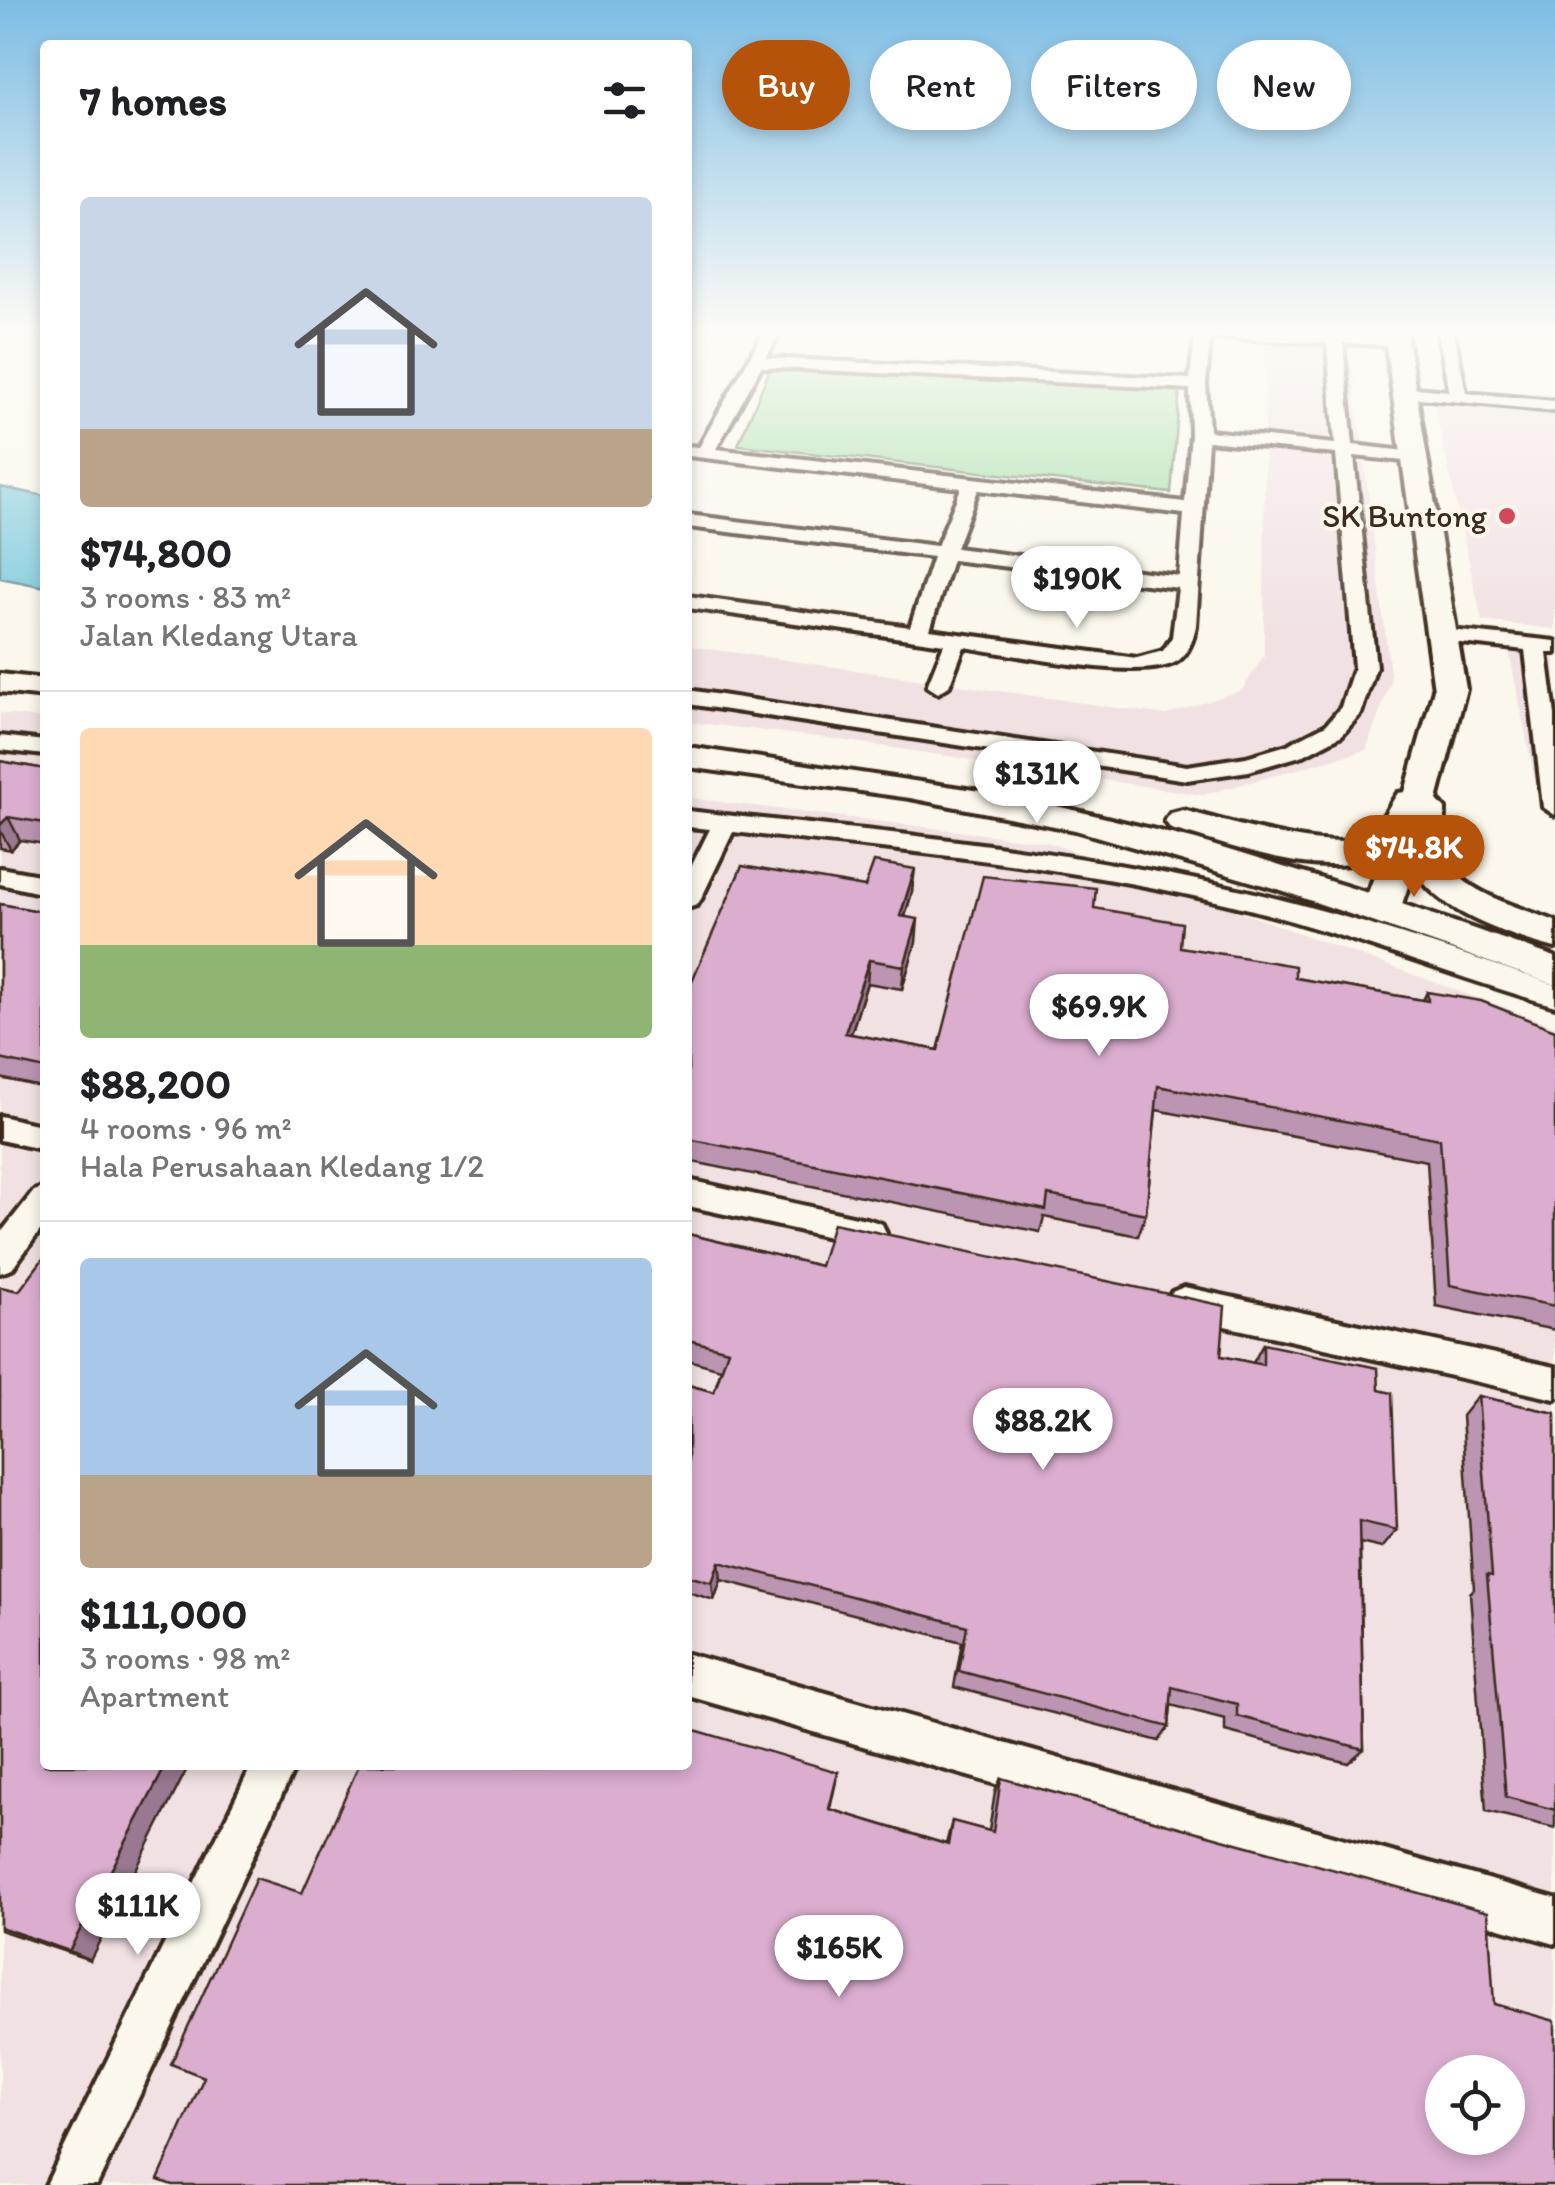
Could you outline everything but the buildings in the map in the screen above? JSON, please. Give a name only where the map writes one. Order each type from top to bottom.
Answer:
[{"type":"main road","points":[[1386,900],[1432,764],[1450,689],[1410,434]]},
{"type":"main road","points":[[0,662],[40,666]]},
{"type":"main road","points":[[0,683],[40,687]]},
{"type":"main road","points":[[692,737],[820,753],[1319,852],[1350,853],[1375,847],[1393,828],[1432,764]]},
{"type":"main road","points":[[692,758],[926,791],[1126,832],[1555,949]]},
{"type":"main road","points":[[1432,764],[1426,858],[1440,880],[1467,899],[1555,935]]},
{"type":"main road","points":[[1109,808],[1386,900],[1555,971]]},
{"type":"street","points":[[692,698],[1156,770],[1210,772],[1312,744],[1348,716],[1365,666],[1364,624],[1341,434]]},
{"type":"street","points":[[692,603],[1137,665],[1168,660],[1182,648],[1200,436],[1414,457]]},
{"type":"street","points":[[696,452],[1193,508]]},
{"type":"street","points":[[918,634],[944,551],[973,482]]},
{"type":"street","points":[[692,521],[1187,583]]},
{"type":"street","points":[[1441,634],[1545,646],[1555,807]]},
{"type":"street","points":[[938,686],[956,640]]},
{"type":"street","points":[[0,743],[40,747]]},
{"type":"street","points":[[692,819],[1018,859],[1172,884],[1278,907],[1398,942],[1555,996]]},
{"type":"street","points":[[692,891],[725,823]]},
{"type":"street","points":[[0,876],[40,884]]},
{"type":"street","points":[[0,1128],[40,1137]]},
{"type":"street","points":[[692,1194],[900,1240]]},
{"type":"street","points":[[0,1258],[40,1206]]},
{"type":"street","points":[[1150,1294],[1555,1383]]},
{"type":"street","points":[[692,1676],[1555,1921]]},
{"type":"street","points":[[71,2185],[273,1770]]},
{"type":"shaded area","points":[[1265,434],[1361,434],[1391,681],[1366,750],[1203,795],[827,738],[692,722],[692,647],[1166,715],[1242,690],[1264,656]]},
{"type":"shaded area","name":"SK Buntong","points":[[1441,434],[1555,434],[1555,629],[1482,621]]},
{"type":"shaded area","points":[[1506,637],[1555,643],[1555,815],[1539,800]]},
{"type":"shaded area","points":[[0,713],[40,718],[40,1770],[692,1770],[692,798],[1047,842],[1555,1026],[1555,2185],[0,2185]]},
{"type":"green space","points":[[743,434],[1176,434],[1171,493],[738,445]]},
{"type":"water","points":[[0,487],[40,495],[40,586],[0,578]]},
{"type":"place","name":"SK Buntong","points":[[1507,516]]}]
